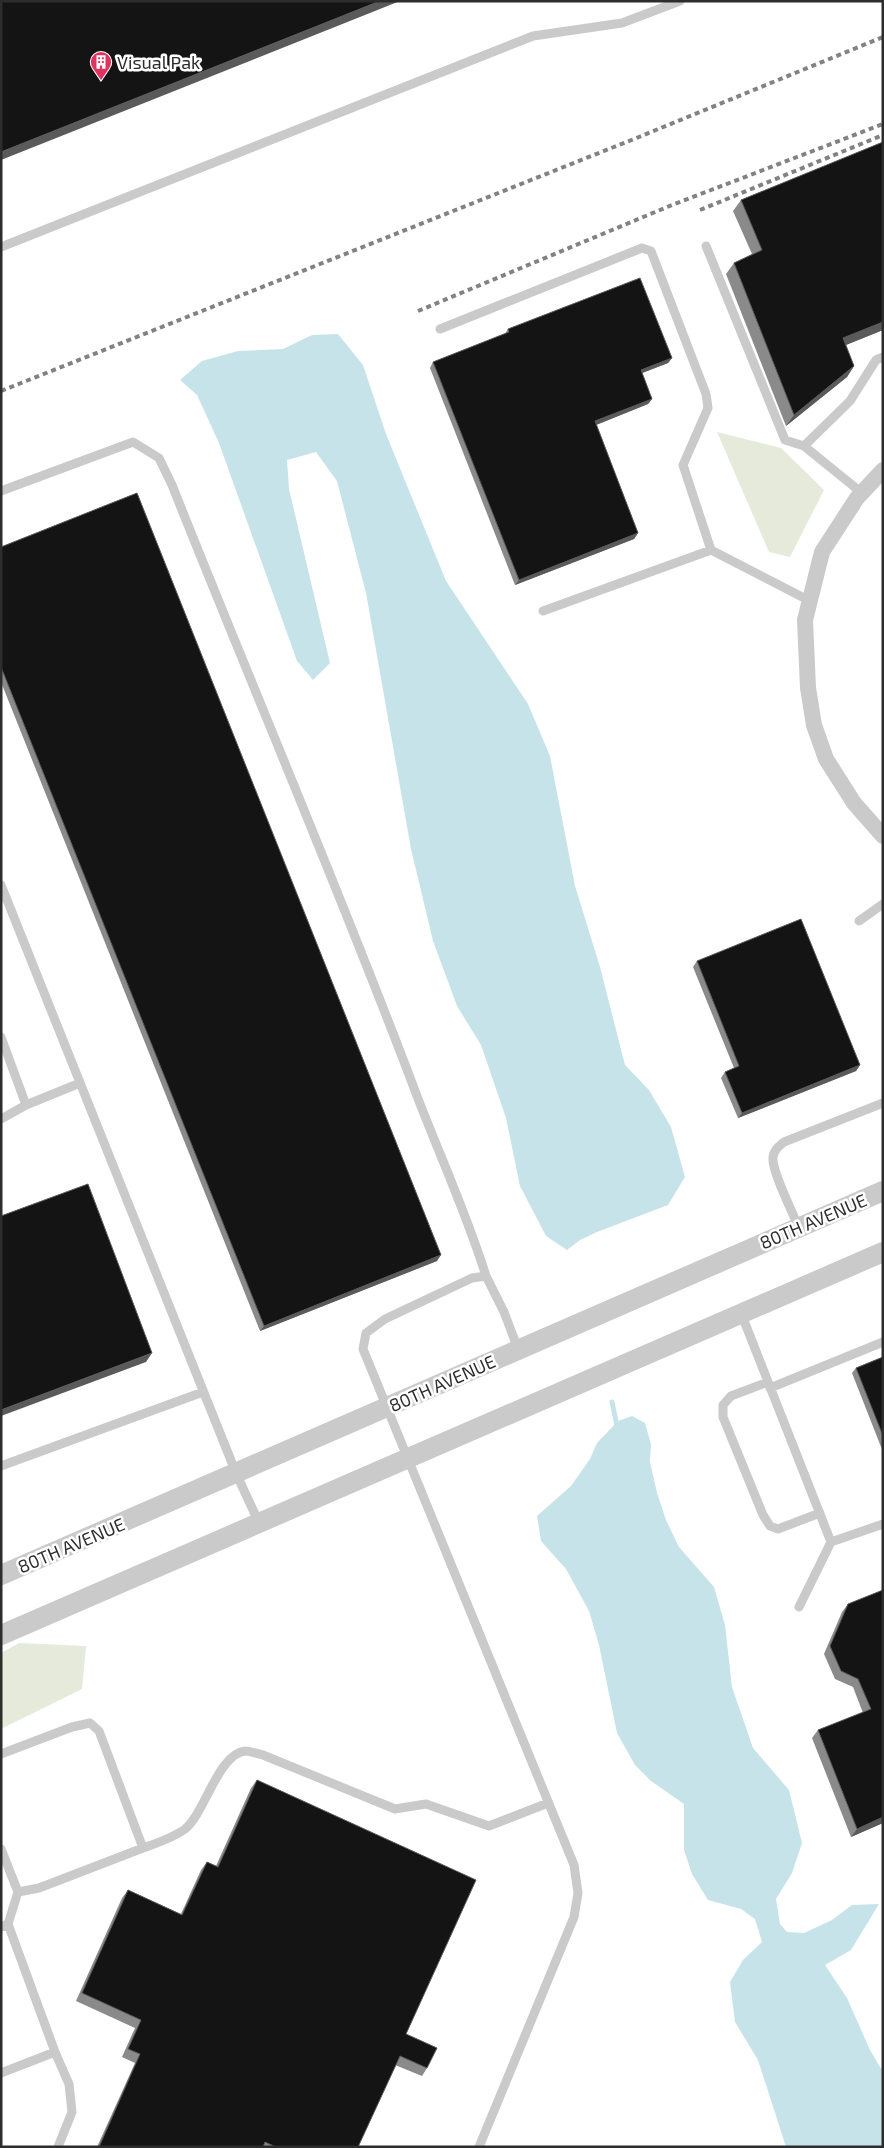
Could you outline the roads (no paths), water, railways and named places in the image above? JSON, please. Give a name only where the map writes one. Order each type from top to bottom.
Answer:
[{"type":"street","points":[[883,470],[862,493],[822,552],[805,620],[808,688],[814,725],[826,759],[854,802],[883,836]]},
{"type":"street","name":"80TH AVENUE","points":[[1,1575],[883,1191]]},
{"type":"street","points":[[1,1635],[883,1252]]},
{"type":"lane","points":[[1,247],[533,36],[622,23],[680,1]]},
{"type":"lane","points":[[706,246],[785,440],[804,446],[862,493]]},
{"type":"lane","points":[[440,329],[642,248],[651,251],[706,394],[708,408],[683,465],[711,550],[810,601]]},
{"type":"lane","points":[[804,446],[850,401],[876,360],[883,357]]},
{"type":"lane","points":[[1,491],[133,442],[159,458],[172,485],[372,977],[433,1138],[475,1241],[486,1276],[504,1312],[518,1349]]},
{"type":"lane","points":[[543,611],[711,550]]},
{"type":"lane","points":[[1,885],[203,1392],[259,1524]]},
{"type":"lane","points":[[859,922],[883,904]]},
{"type":"lane","points":[[1,1036],[26,1105]]},
{"type":"lane","points":[[1,1119],[26,1105],[80,1083]]},
{"type":"lane","points":[[799,1228],[775,1168],[773,1157],[776,1148],[784,1142],[883,1103]]},
{"type":"lane","points":[[479,2147],[574,1916],[578,1893],[574,1866],[363,1349],[366,1334],[384,1319],[472,1278],[486,1276]]},
{"type":"lane","points":[[741,1313],[831,1542]]},
{"type":"lane","points":[[820,1513],[778,1529],[770,1526],[763,1515],[723,1417],[723,1405],[731,1396],[769,1385],[883,1342]]},
{"type":"lane","points":[[1,1466],[203,1392]]},
{"type":"lane","points":[[799,1607],[831,1542],[883,1524]]},
{"type":"lane","points":[[1,1754],[72,1726],[90,1723],[100,1731],[143,1848]]},
{"type":"lane","points":[[18,1892],[40,1888],[160,1842],[186,1828],[223,1766],[234,1755],[245,1751],[264,1755],[395,1809],[426,1804],[489,1826],[548,1803]]},
{"type":"lane","points":[[1,1849],[18,1892],[5,1925],[69,2084],[72,2112],[58,2147]]},
{"type":"lane","points":[[1,2073],[56,2052]]},
{"type":"water","points":[[338,334],[363,365],[386,434],[446,581],[528,704],[550,756],[575,886],[600,967],[625,1065],[649,1090],[671,1127],[685,1177],[668,1205],[597,1232],[580,1240],[567,1250],[546,1236],[520,1186],[506,1118],[481,1045],[457,1006],[433,941],[411,849],[366,593],[337,481],[316,452],[287,460],[289,489],[330,663],[313,680],[297,661],[219,443],[197,395],[180,380],[202,361],[238,351],[283,349],[312,335]]},
{"type":"water","points":[[632,1416],[645,1423],[651,1444],[650,1462],[666,1520],[679,1547],[714,1587],[725,1625],[732,1687],[753,1748],[789,1790],[802,1843],[792,1873],[776,1899],[780,1924],[787,1932],[804,1933],[832,1920],[852,1905],[879,1904],[851,1950],[825,1965],[847,1998],[870,2050],[883,2072],[883,2147],[786,2147],[758,2060],[735,2022],[730,1982],[743,1960],[762,1942],[755,1919],[741,1909],[708,1900],[692,1874],[684,1850],[684,1804],[651,1781],[635,1765],[617,1733],[599,1645],[589,1611],[566,1569],[541,1541],[537,1516],[571,1486],[590,1459],[597,1443],[618,1421]]},
{"type":"waterway","points":[[612,1402],[617,1426]]},
{"type":"railway","points":[[1,391],[634,139],[883,37]]},
{"type":"railway","points":[[418,311],[672,205],[883,124]]},
{"type":"railway","points":[[700,210],[883,135]]},
{"type":"place","name":"Visual Pak","points":[[101,81]]}]
